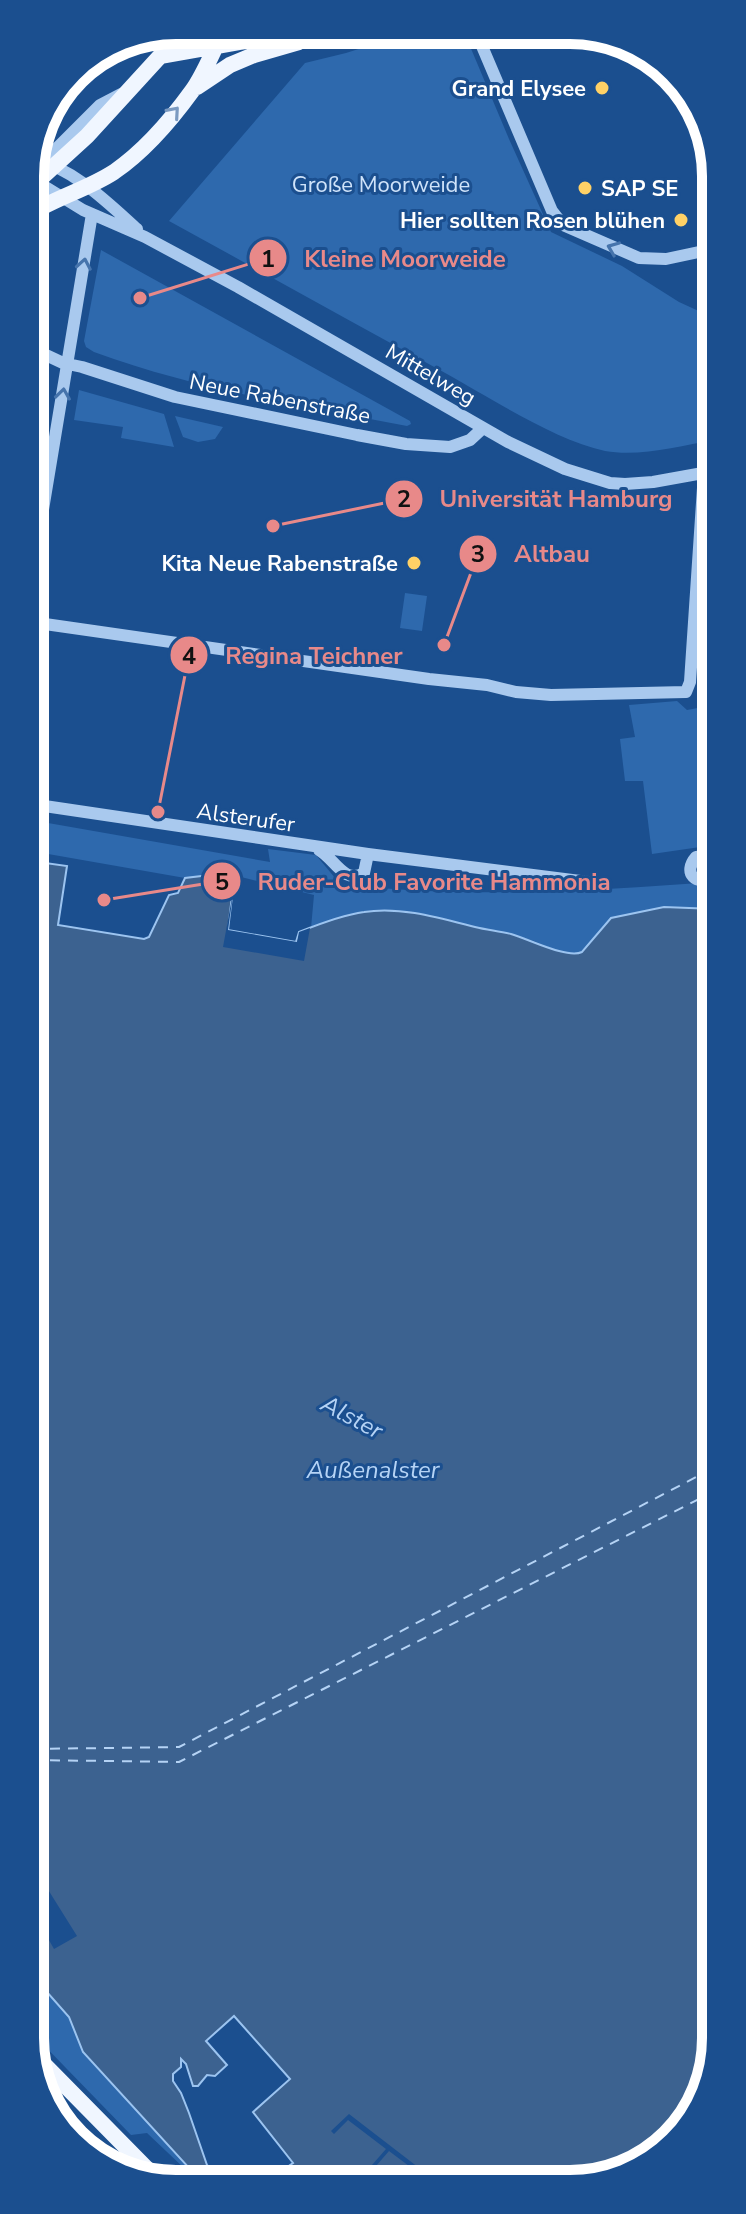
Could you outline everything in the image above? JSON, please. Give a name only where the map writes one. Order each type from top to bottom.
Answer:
[{"type":"main road","points":[[45,160],[87,136],[171,44]]},
{"type":"main road","points":[[160,56],[230,44]]},
{"type":"main road","points":[[194,89],[230,65],[296,44]]},
{"type":"main road","points":[[44,206],[117,170],[137,153],[194,89],[215,46]]},
{"type":"main road","points":[[48,2069],[144,2166]]},
{"type":"street","points":[[481,44],[552,211],[563,225],[639,258],[656,260],[702,252]]},
{"type":"street","name":"Mittelweg","points":[[45,162],[87,185],[145,237]]},
{"type":"street","name":"Mittelweg","points":[[44,189],[145,237],[238,287],[483,428],[565,469],[610,483],[653,482],[702,473]]},
{"type":"street","points":[[44,509],[92,214]]},
{"type":"street","name":"Neue Rabenstraße","points":[[44,354],[67,364],[175,397],[406,444],[450,447],[470,440],[483,428]]},
{"type":"street","points":[[44,624],[536,694],[686,692],[690,682],[702,549]]},
{"type":"street","name":"Alsterufer","points":[[44,806],[368,854],[588,882]]},
{"type":"street","name":"Alsterufer","points":[[313,846],[353,878],[364,873],[368,854]]},
{"type":"street","points":[[702,856],[691,862],[690,869],[694,878],[702,882]]},
{"type":"green space","name":"Große Moorweide","points":[[374,44],[469,44],[551,232],[622,266],[679,302],[702,313],[702,442],[632,453],[605,451],[566,438],[524,418],[169,221],[305,63]]},
{"type":"green space","points":[[101,250],[411,424],[407,426],[249,395],[171,376],[94,352],[86,347],[84,341]]},
{"type":"green space","points":[[79,390],[164,414],[174,447],[121,438],[123,427],[74,420]]},
{"type":"green space","points":[[175,416],[223,427],[215,439],[198,442],[183,437]]},
{"type":"green space","points":[[405,593],[427,596],[422,631],[400,628]]},
{"type":"green space","points":[[677,701],[687,710],[702,707],[702,847],[652,854],[643,781],[625,781],[620,739],[635,737],[629,705]]},
{"type":"green space","points":[[44,822],[270,862],[268,849],[316,855],[340,884],[387,889],[527,892],[702,883],[702,909],[664,907],[593,940],[576,955],[509,934],[393,910],[365,911],[311,928],[314,895],[241,877],[234,879],[210,875],[185,878],[44,853]]},
{"type":"green space","points":[[44,1990],[69,2017],[83,2052],[191,2170],[185,2169],[147,2133],[131,2135],[45,2046]]},
{"type":"water","name":"Außenalster","points":[[44,863],[67,866],[58,925],[144,939],[149,937],[169,895],[178,893],[185,878],[210,875],[234,879],[228,930],[296,942],[299,932],[331,920],[364,912],[392,911],[511,934],[558,951],[575,953],[582,952],[611,918],[664,907],[702,909],[702,2047],[692,2089],[684,2104],[651,2143],[613,2163],[596,2167],[570,2170],[283,2170],[293,2163],[253,2112],[290,2079],[234,2016],[206,2041],[227,2065],[215,2076],[207,2075],[198,2086],[193,2086],[186,2064],[181,2059],[181,2067],[173,2074],[173,2081],[181,2093],[207,2165],[212,2170],[191,2170],[83,2052],[69,2017],[44,1990]]},
{"type":"pier","points":[[234,887],[228,930],[297,942],[299,932],[310,928],[304,961],[223,947]]},
{"type":"pier","points":[[44,1883],[77,1936],[54,1949],[44,1931]]},
{"type":"pier","points":[[349,2114],[422,2170],[414,2170],[389,2151],[373,2170],[368,2170],[386,2149],[348,2120],[334,2134],[331,2131]]},
{"type":"ferry route","points":[[44,1749],[179,1747],[702,1474]]},
{"type":"ferry route","points":[[44,1760],[179,1762],[702,1498]]},
{"type":"tram line","points":[[63,109],[94,74]]},
{"type":"place","name":"Grand Elysee","points":[[602,88]]},
{"type":"place","name":"SAP SE","points":[[585,188]]},
{"type":"place","name":"Hier sollten Rosen blühen","points":[[681,220]]},
{"type":"place","name":"Kleine Moorweide","points":[[140,298]]},
{"type":"place","name":"Universität Hamburg","points":[[273,526]]},
{"type":"place","name":"Kita Neue Rabenstraße","points":[[414,563]]},
{"type":"place","name":"Altbau","points":[[444,645]]},
{"type":"place","name":"Regina Teichner","points":[[158,812]]},
{"type":"place","name":"Ruder-Club Favorite Hammonia","points":[[104,900]]},
{"type":"water label","name":"Alster","points":[[352,1417]]}]
